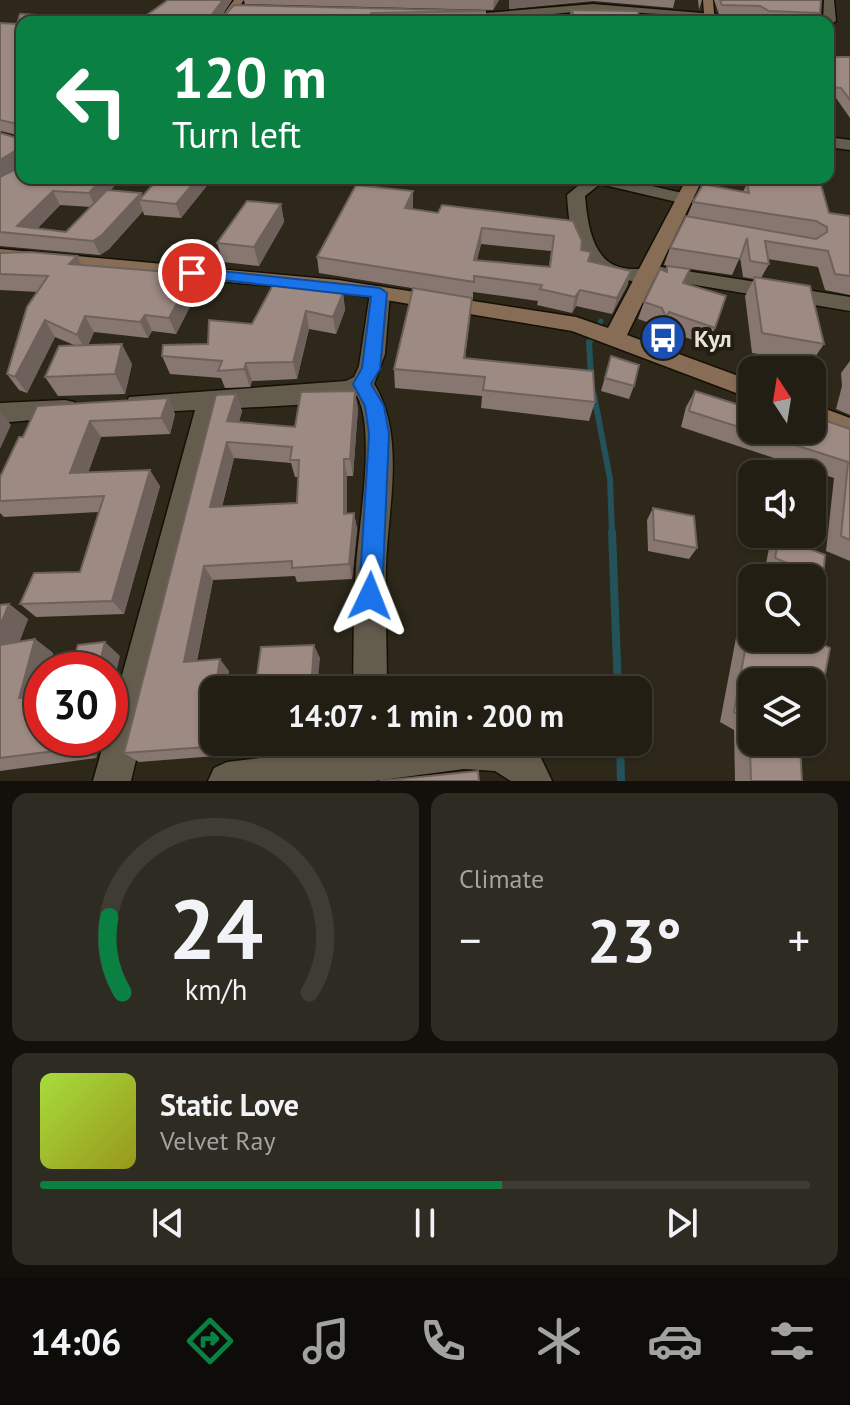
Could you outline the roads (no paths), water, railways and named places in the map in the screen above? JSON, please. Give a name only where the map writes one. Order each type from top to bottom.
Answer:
[{"type":"street","points":[[227,16],[239,0]]},
{"type":"street","points":[[447,16],[503,16],[584,4],[695,16]]},
{"type":"street","points":[[231,10],[247,10]]},
{"type":"street","points":[[590,184],[576,195],[577,220],[595,263],[604,269],[850,304]]},
{"type":"street","points":[[618,184],[685,199]]},
{"type":"street","points":[[615,336],[692,184]]},
{"type":"street","points":[[672,223],[698,228]]},
{"type":"street","points":[[0,255],[380,293],[576,324],[738,384]]},
{"type":"street","points":[[120,405],[339,393],[362,384],[371,369],[380,293]]},
{"type":"street","points":[[362,384],[375,406],[379,434],[371,570],[370,676]]},
{"type":"street","points":[[112,781],[210,400]]},
{"type":"street","points":[[0,413],[90,407]]},
{"type":"street","points":[[826,419],[850,428]]},
{"type":"street","points":[[227,781],[356,756]]},
{"type":"street","points":[[508,756],[526,766],[533,781]]},
{"type":"waterway","points":[[589,344],[601,321]]},
{"type":"waterway","points":[[589,344],[591,376]]},
{"type":"waterway","points":[[594,395],[610,479],[612,534]]},
{"type":"waterway","points":[[612,532],[617,676]]},
{"type":"waterway","points":[[620,756],[621,781]]},
{"type":"place","name":"Кул","points":[[663,338]]}]
